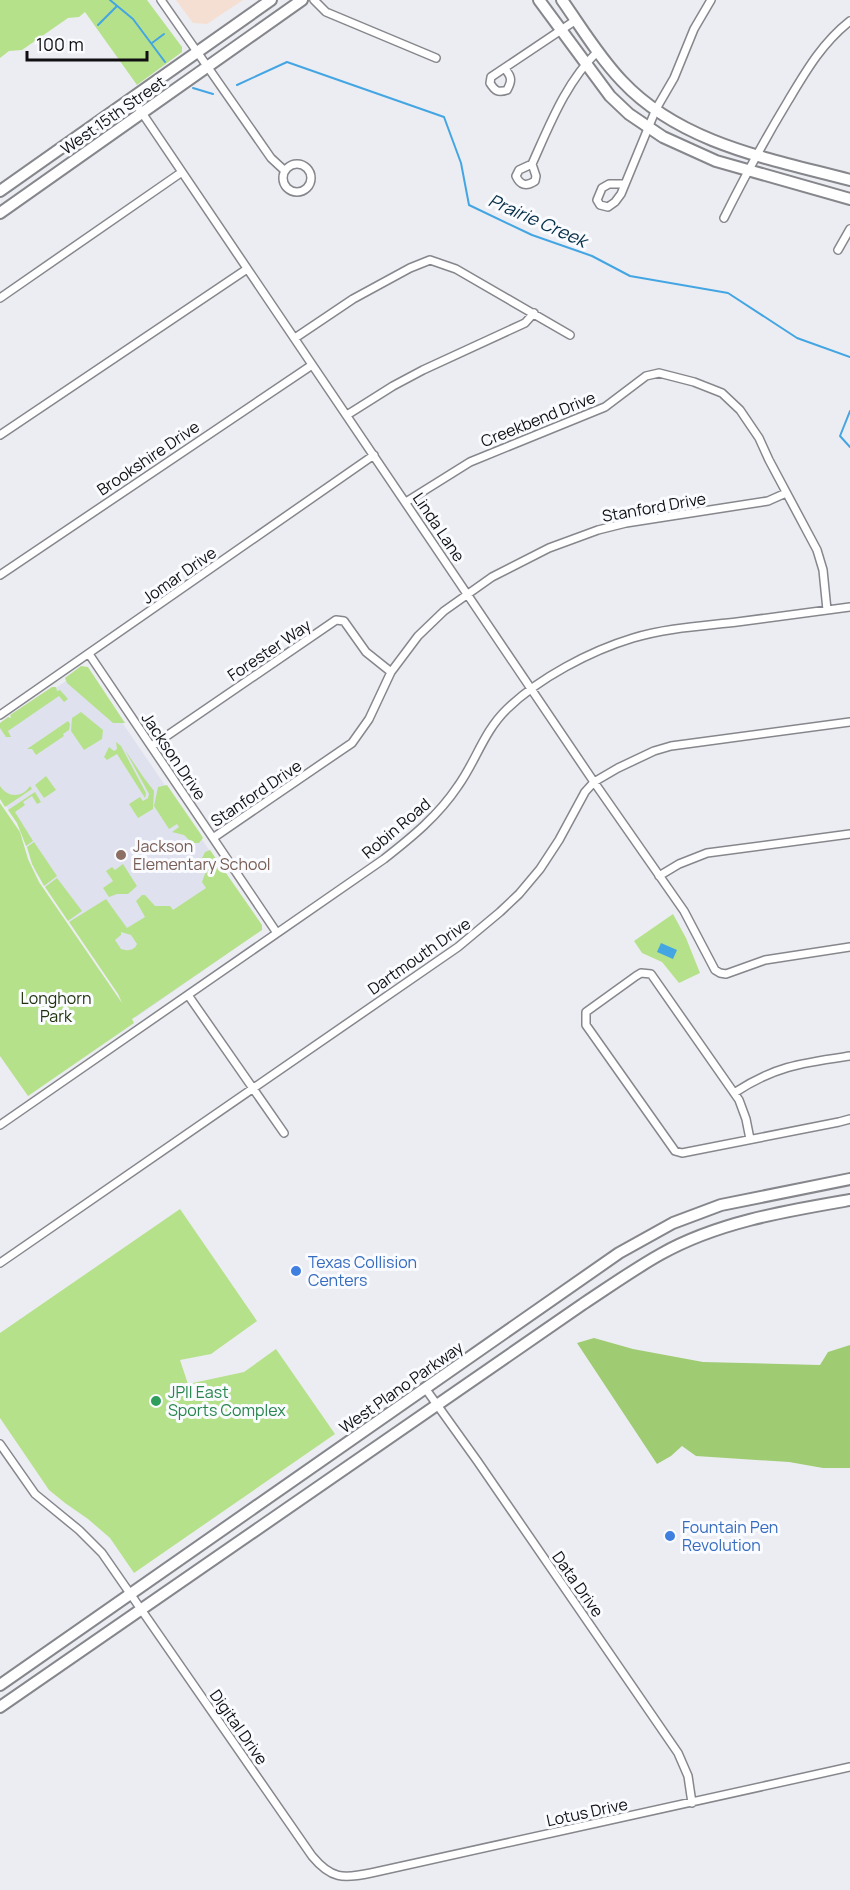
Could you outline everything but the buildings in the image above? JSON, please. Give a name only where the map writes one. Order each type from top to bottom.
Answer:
[{"type":"main road","name":"West 15th Street","points":[[0,191],[271,0]]},
{"type":"main road","name":"West 15th Street","points":[[0,213],[302,0]]},
{"type":"main road","points":[[539,0],[584,64],[610,96],[629,114],[648,127],[678,145],[716,161],[850,199]]},
{"type":"main road","points":[[562,0],[598,51],[623,81],[679,125],[719,143],[755,155],[850,180]]},
{"type":"main road","name":"West Plano Parkway","points":[[0,1684],[612,1258],[650,1234],[721,1205],[850,1179]]},
{"type":"main road","points":[[0,1707],[610,1286],[662,1253],[693,1239],[746,1221],[850,1200]]},
{"type":"main road","points":[[270,1496],[282,1513]]},
{"type":"street","points":[[161,0],[271,158],[285,171]]},
{"type":"street","points":[[314,0],[326,12],[436,58]]},
{"type":"street","points":[[625,184],[656,109],[674,78],[694,29],[711,0]]},
{"type":"street","points":[[505,69],[576,20]]},
{"type":"street","points":[[724,218],[755,155],[821,48],[850,21]]},
{"type":"street","points":[[532,164],[554,115],[584,64],[598,51]]},
{"type":"street","name":"Linda Lane","points":[[132,98],[684,912],[715,970],[720,974],[726,974],[765,960],[850,947]]},
{"type":"street","points":[[292,165],[304,166],[311,177],[308,186],[296,192],[288,188],[283,180],[285,171],[292,165]]},
{"type":"street","points":[[0,298],[182,172]]},
{"type":"street","points":[[838,250],[850,229]]},
{"type":"street","points":[[295,338],[353,299],[410,268],[430,260],[456,268],[570,335]]},
{"type":"street","points":[[0,435],[247,269]]},
{"type":"street","points":[[347,415],[423,369],[511,331],[525,323],[534,313]]},
{"type":"street","name":"Brookshire Drive","points":[[0,575],[312,365]]},
{"type":"street","name":"Creekbend Drive","points":[[406,502],[470,462],[606,407],[646,376],[659,373],[710,387],[722,393],[749,422],[817,550],[823,570],[827,610]]},
{"type":"street","name":"Jomar Drive","points":[[0,715],[374,455]]},
{"type":"street","name":"Stanford Drive","points":[[213,838],[352,743],[369,719],[391,672],[429,623],[492,577],[532,556],[598,530],[626,523],[768,501],[786,493]]},
{"type":"street","name":"Robin Road","points":[[0,1125],[384,859],[436,815],[459,785],[495,722],[508,708],[564,668],[634,638],[667,631],[850,607]]},
{"type":"street","name":"Forester Way","points":[[152,746],[336,620],[344,621],[366,652],[391,672]]},
{"type":"street","name":"Jackson Drive","points":[[89,654],[277,933]]},
{"type":"street","name":"Dartmouth Drive","points":[[0,1263],[458,947],[500,912],[540,869],[585,792],[594,782],[638,757],[671,746],[850,722]]},
{"type":"street","points":[[659,876],[679,864],[707,853],[850,834]]},
{"type":"street","points":[[750,1139],[747,1119],[734,1093],[654,978],[646,973],[636,976],[589,1009],[585,1016],[586,1025],[671,1148],[678,1152],[750,1139],[850,1119]]},
{"type":"street","points":[[188,995],[284,1133]]},
{"type":"street","points":[[734,1093],[757,1078],[774,1071],[810,1062],[850,1056]]},
{"type":"street","name":"Data Drive","points":[[425,1388],[678,1753],[688,1776],[692,1803]]},
{"type":"street","name":"Digital Drive","points":[[0,1444],[35,1494],[95,1545],[312,1856],[328,1873]]},
{"type":"street","name":"Lotus Drive","points":[[328,1873],[349,1877],[371,1873],[850,1767]]},
{"type":"shaded area","points":[[176,0],[243,0],[207,24],[193,23]]},
{"type":"shaded area","name":"Jackson Elementary School","points":[[85,668],[263,929],[135,1018],[35,871],[20,828],[0,796],[0,726]]},
{"type":"green space","points":[[0,0],[147,0],[182,47],[182,52],[137,85],[85,12],[79,17],[68,18],[22,50],[9,51],[0,58]]},
{"type":"green space","points":[[81,666],[88,667],[125,723],[113,723],[67,683],[65,678]]},
{"type":"green space","points":[[52,687],[56,687],[57,691],[60,690],[68,699],[64,702],[59,696],[8,731],[11,737],[6,737],[0,728],[0,723],[8,717],[11,718],[10,715]]},
{"type":"green space","points":[[81,712],[103,730],[102,739],[84,750],[71,731],[72,718]]},
{"type":"green space","points":[[68,721],[69,730],[63,734],[64,736],[36,755],[32,749],[27,749]]},
{"type":"green space","points":[[116,742],[121,746],[146,793],[145,798],[117,754],[107,760],[104,757],[109,747],[114,751],[117,749]]},
{"type":"green space","points":[[125,750],[154,791],[153,809],[138,818],[129,804],[140,797],[143,801],[148,798],[149,794]]},
{"type":"green space","points":[[46,776],[56,790],[44,798],[35,785]]},
{"type":"green space","points":[[167,785],[203,838],[199,843],[192,843],[184,835],[172,832],[179,827],[177,824],[169,829],[154,806],[158,787]]},
{"type":"green space","points":[[0,786],[7,793],[15,795],[23,793],[30,786],[32,789],[5,807],[0,799]]},
{"type":"green space","points":[[35,792],[41,802],[37,804],[32,796],[15,812],[33,841],[26,846],[17,823],[8,810]]},
{"type":"green space","name":"Longhorn Park","points":[[0,803],[20,832],[28,859],[39,882],[122,1003],[69,922],[106,899],[127,928],[145,917],[136,901],[142,895],[145,895],[155,906],[170,906],[173,910],[206,888],[202,882],[206,871],[202,858],[205,852],[210,850],[262,925],[262,930],[132,1019],[134,1023],[28,1096],[0,1056]],"holes":[[[121,932],[131,935],[136,946],[130,950],[121,949],[115,940]]]},
{"type":"green space","points":[[34,842],[57,876],[44,886],[32,864],[27,847]]},
{"type":"green space","points":[[123,864],[137,886],[128,894],[109,897],[103,888],[113,881],[106,871],[112,867],[115,870]]},
{"type":"green space","points":[[57,878],[82,911],[68,921],[45,887]]},
{"type":"green space","points":[[673,914],[686,938],[700,973],[679,983],[662,962],[642,953],[634,941]]},
{"type":"green space","name":"JPII East Sports Complex","points":[[180,1209],[257,1321],[211,1354],[180,1360],[188,1384],[244,1372],[276,1349],[335,1434],[134,1573],[110,1538],[49,1490],[0,1418],[0,1333]]},
{"type":"green space","points":[[594,1338],[633,1349],[703,1362],[820,1365],[828,1352],[850,1345],[850,1468],[823,1468],[789,1462],[696,1456],[682,1446],[657,1464],[577,1343]]},
{"type":"water","points":[[661,943],[677,950],[673,959],[657,952]]},
{"type":"waterway","name":"Prairie Creek","points":[[110,0],[133,19],[165,62]]},
{"type":"waterway","points":[[98,25],[117,6]]},
{"type":"waterway","points":[[152,43],[164,34]]},
{"type":"waterway","name":"Prairie Creek","points":[[237,85],[287,62],[444,117],[461,163],[469,205],[532,235],[592,256],[630,276],[728,293],[797,338],[850,357]]},
{"type":"waterway","name":"Prairie Creek","points":[[193,88],[213,94]]},
{"type":"waterway","name":"Prairie Creek","points":[[850,411],[840,436],[850,447]]},
{"type":"place","name":"Jackson Elementary School","points":[[121,855]]},
{"type":"place","name":"Texas Collision Centers","points":[[296,1271]]},
{"type":"place","name":"JPII East Sports Complex","points":[[156,1401]]},
{"type":"place","name":"Fountain Pen Revolution","points":[[670,1536]]}]
